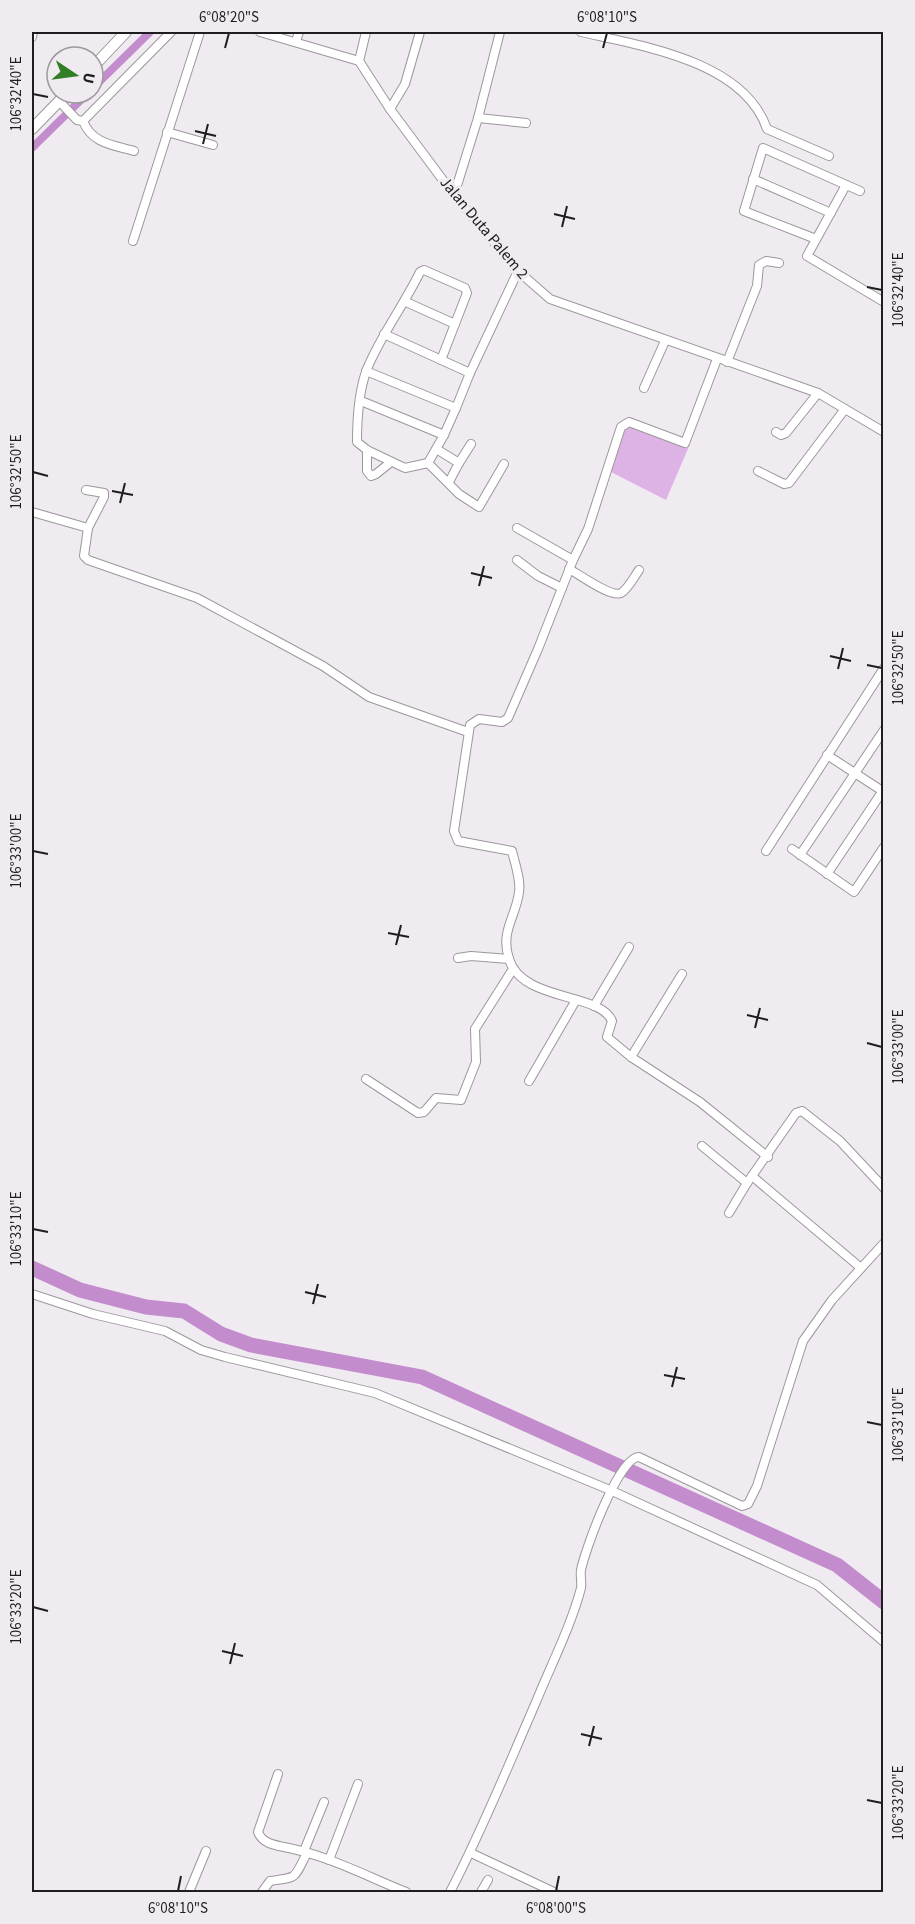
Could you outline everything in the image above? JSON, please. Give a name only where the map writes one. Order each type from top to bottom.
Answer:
[{"type":"street","points":[[32,37],[33,32]]},
{"type":"street","points":[[105,54],[126,32]]},
{"type":"street","points":[[80,120],[171,32]]},
{"type":"street","points":[[133,241],[200,32]]},
{"type":"street","points":[[260,32],[359,61],[366,32]]},
{"type":"street","points":[[296,41],[299,32]]},
{"type":"street","points":[[390,109],[405,84],[420,32]]},
{"type":"street","points":[[454,195],[478,118],[500,32]]},
{"type":"street","points":[[581,32],[692,61],[716,73],[740,92],[762,117],[767,129],[830,156]]},
{"type":"street","name":"Jalan Duta Palem 2","points":[[359,61],[390,109],[454,195],[518,271],[550,298],[563,305],[818,393],[883,430]]},
{"type":"street","points":[[32,129],[58,105]]},
{"type":"street","points":[[67,105],[87,129],[106,145],[134,151]]},
{"type":"street","points":[[478,118],[526,123]]},
{"type":"street","points":[[167,132],[213,145]]},
{"type":"street","points":[[816,239],[744,211],[763,148],[860,191]]},
{"type":"street","points":[[753,179],[831,213]]},
{"type":"street","points":[[846,185],[807,256],[884,302]]},
{"type":"street","points":[[727,362],[757,286],[759,265],[766,261],[778,263]]},
{"type":"street","points":[[441,360],[466,297],[466,290],[429,270],[420,272],[406,302],[384,334],[366,371],[357,442],[367,450],[405,468],[428,463],[438,450],[470,373],[518,271]]},
{"type":"street","points":[[406,302],[455,324]]},
{"type":"street","points":[[384,334],[470,373]]},
{"type":"street","points":[[644,388],[665,341]]},
{"type":"street","points":[[717,359],[685,443],[634,423],[623,423],[588,529],[571,564],[508,718],[502,722],[474,720],[468,732],[454,836],[458,841],[473,845],[513,851],[519,893],[506,930],[509,959],[513,969],[533,984],[594,1006],[610,1016],[612,1021],[607,1037],[631,1057],[700,1102],[768,1157]]},
{"type":"street","points":[[366,371],[456,408]]},
{"type":"street","points":[[776,432],[786,433],[818,393]]},
{"type":"street","points":[[361,401],[444,435]]},
{"type":"street","points":[[758,471],[784,484],[789,483],[846,409]]},
{"type":"street","points":[[449,482],[471,444]]},
{"type":"street","points":[[367,450],[368,471],[371,476],[391,462]]},
{"type":"street","points":[[438,450],[459,463]]},
{"type":"street","points":[[428,463],[459,494],[479,507],[504,464]]},
{"type":"street","points":[[86,490],[104,493],[88,528],[84,556],[88,560],[197,598],[323,666],[369,697],[468,732]]},
{"type":"street","points":[[32,512],[88,528]]},
{"type":"street","points":[[517,528],[605,590],[616,594],[621,592],[639,570]]},
{"type":"street","points":[[517,560],[538,576],[562,588]]},
{"type":"street","points":[[766,851],[883,669]]},
{"type":"street","points":[[800,855],[884,730]]},
{"type":"street","points":[[827,874],[883,791],[828,755]]},
{"type":"street","points":[[792,849],[854,892],[884,847]]},
{"type":"street","points":[[594,1006],[629,947]]},
{"type":"street","points":[[458,958],[471,956],[509,959]]},
{"type":"street","points":[[366,1079],[418,1113],[424,1112],[436,1098],[460,1100],[476,1062],[475,1029],[513,969]]},
{"type":"street","points":[[631,1057],[682,974]]},
{"type":"street","points":[[529,1082],[576,1000]]},
{"type":"street","points":[[729,1213],[796,1113],[802,1112],[840,1141],[884,1188]]},
{"type":"street","points":[[702,1146],[750,1180],[861,1268]]},
{"type":"street","points":[[450,1893],[471,1853],[563,1636],[581,1587],[582,1564],[612,1487],[624,1465],[632,1458],[639,1457],[742,1506],[748,1504],[756,1486],[802,1341],[832,1300],[884,1243]]},
{"type":"street","points":[[32,1294],[93,1314],[165,1331],[201,1350],[225,1358],[375,1393],[612,1487],[817,1585],[884,1642]]},
{"type":"street","points":[[278,1774],[258,1835],[273,1845],[329,1860],[406,1893]]},
{"type":"street","points":[[329,1860],[358,1784]]},
{"type":"street","points":[[262,1893],[270,1881],[284,1881],[293,1877],[324,1802]]},
{"type":"street","points":[[189,1893],[206,1851]]},
{"type":"street","points":[[471,1853],[554,1893]]},
{"type":"street","points":[[481,1893],[488,1880]]},
{"type":"shaded area","points":[[630,419],[690,444],[666,500],[607,470]]},
{"type":"waterway","points":[[105,76],[150,32]]},
{"type":"waterway","points":[[32,148],[76,105]]},
{"type":"waterway","points":[[32,1268],[80,1290],[146,1307],[184,1311],[221,1334],[251,1345],[422,1377],[837,1565],[884,1602]]}]
